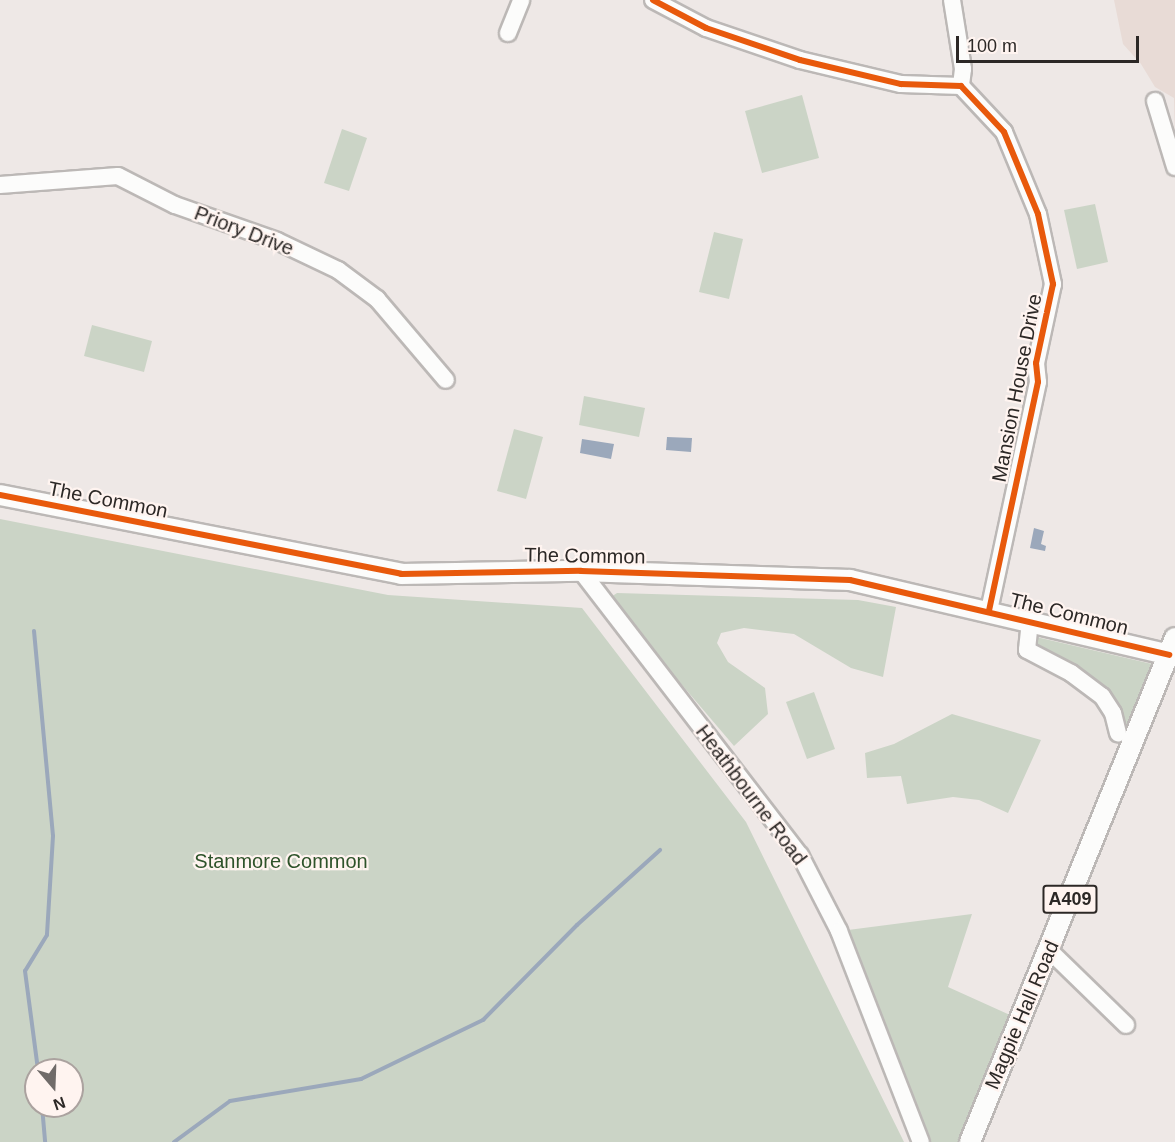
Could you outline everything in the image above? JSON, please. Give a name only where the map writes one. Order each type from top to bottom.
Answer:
[{"type":"main road","name":"The Common","points":[[0,495],[401,574],[581,571],[850,580],[1030,621],[1173,650]]},
{"type":"main road","name":"Magpie Hall Road","points":[[970,1142],[1173,650]]},
{"type":"street","points":[[508,33],[521,0]]},
{"type":"street","points":[[653,0],[706,28],[792,58],[901,84],[961,86],[963,69],[952,0]]},
{"type":"street","name":"Mansion House Drive","points":[[961,86],[997,123],[1012,146],[1038,214],[1053,273],[1036,363],[1038,382],[989,611]]},
{"type":"street","points":[[1155,101],[1175,167]]},
{"type":"street","name":"Priory Drive","points":[[0,185],[118,176],[175,206],[277,241],[338,270],[361,286],[446,380]]},
{"type":"street","name":"Heathbourne Road","points":[[581,571],[800,855],[839,931],[921,1142]]},
{"type":"street","points":[[1030,621],[1027,650],[1071,673],[1102,696],[1113,713],[1118,733]]},
{"type":"street","points":[[1050,951],[1125,1025]]},
{"type":"shaded area","points":[[1114,0],[1175,0],[1175,137],[1174,98],[1155,87],[1141,64],[1123,44]]},
{"type":"green space","points":[[802,95],[819,158],[762,173],[745,111]]},
{"type":"green space","points":[[342,129],[367,138],[349,191],[324,183]]},
{"type":"green space","points":[[1095,204],[1108,262],[1077,269],[1064,210]]},
{"type":"green space","points":[[714,232],[743,239],[729,299],[699,292]]},
{"type":"green space","points":[[92,325],[152,341],[144,372],[84,356]]},
{"type":"green space","points":[[584,396],[645,408],[639,437],[579,425]]},
{"type":"green space","points":[[514,429],[543,437],[526,499],[497,491]]},
{"type":"green space","name":"Stanmore Common","points":[[0,519],[388,595],[582,608],[746,822],[904,1142],[0,1142]]},
{"type":"green space","points":[[617,593],[858,600],[896,607],[883,677],[851,668],[794,634],[744,628],[721,633],[717,643],[728,662],[765,688],[768,714],[734,746],[614,605],[611,597]]},
{"type":"green space","points":[[1032,636],[1152,664],[1133,725],[1124,725],[1037,650]]},
{"type":"green space","points":[[814,692],[835,749],[807,759],[786,702]]},
{"type":"green space","points":[[952,714],[1041,740],[1008,813],[979,800],[953,797],[907,804],[901,776],[867,778],[865,753],[894,744]]},
{"type":"green space","points":[[972,914],[948,987],[1010,1015],[958,1142],[930,1142],[848,930]]},
{"type":"water","points":[[667,437],[692,438],[691,452],[666,450]]},
{"type":"water","points":[[582,439],[614,444],[611,459],[580,453]]},
{"type":"water","points":[[1034,528],[1044,531],[1041,544],[1046,546],[1045,551],[1030,548]]},
{"type":"waterway","points":[[34,631],[53,836],[47,935],[25,971],[36,1058]]},
{"type":"waterway","points":[[174,1142],[230,1101],[361,1079],[483,1020],[577,925],[660,850]]},
{"type":"waterway","points":[[43,1118],[45,1142]]},
{"type":"cycle path","points":[[653,0],[706,28],[800,60],[901,84],[961,86],[1004,132],[1038,214],[1053,284],[1036,363],[1038,382],[989,611]]},
{"type":"cycle path","points":[[0,495],[401,574],[581,571],[850,580],[1169,655]]}]
